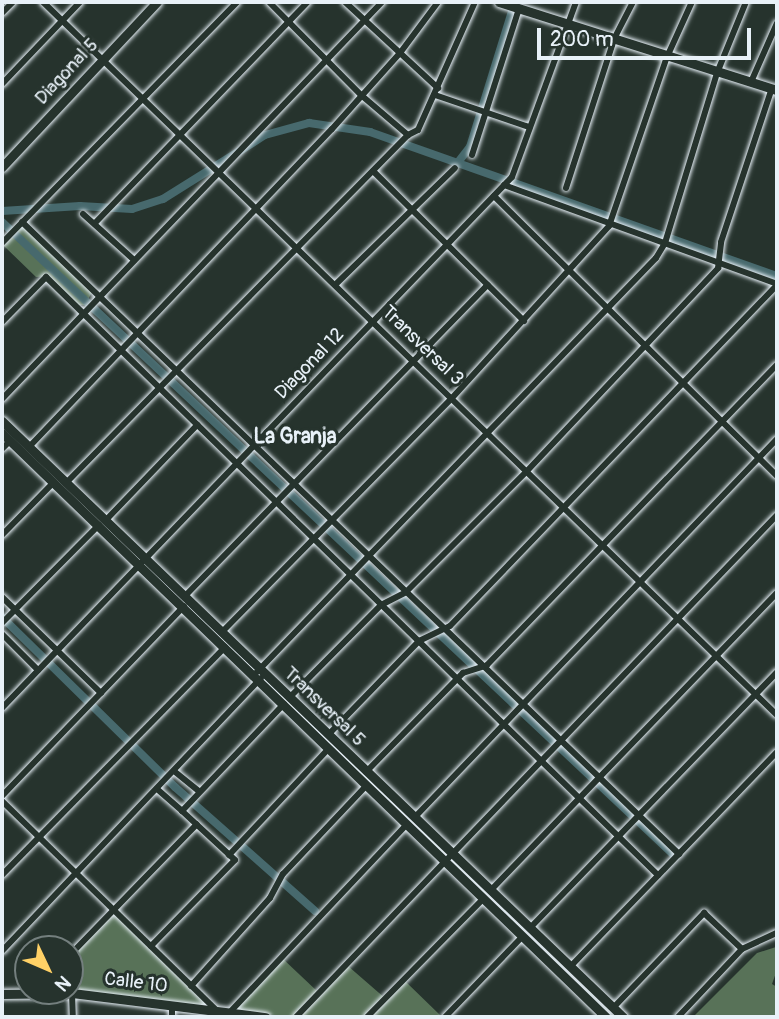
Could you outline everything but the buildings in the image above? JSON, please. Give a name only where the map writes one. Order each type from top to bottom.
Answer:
[{"type":"street","points":[[2,13],[13,2]]},
{"type":"street","name":"Transversal 3","points":[[43,2],[104,58],[777,715]]},
{"type":"street","points":[[2,84],[80,2]]},
{"type":"street","name":"Diagonal 5","points":[[3,162],[158,2]]},
{"type":"street","points":[[2,243],[146,99],[237,2]]},
{"type":"street","points":[[269,2],[405,137]]},
{"type":"street","points":[[96,222],[308,2]]},
{"type":"street","points":[[345,2],[400,53],[436,92],[485,114],[528,127]]},
{"type":"street","points":[[2,398],[94,298],[134,260],[218,169],[382,2]]},
{"type":"street","points":[[29,447],[332,128],[400,53],[438,2]]},
{"type":"street","points":[[66,483],[405,137],[422,124],[475,2]]},
{"type":"street","name":"Diagonal 12","points":[[2,708],[507,181],[565,22],[576,2]]},
{"type":"street","points":[[566,188],[614,39],[633,2]]},
{"type":"street","points":[[222,632],[452,398],[570,272],[610,222],[667,57],[692,2]]},
{"type":"street","points":[[2,951],[171,773],[356,569],[608,310],[665,241],[717,73],[746,2]]},
{"type":"street","points":[[182,811],[381,605],[404,593],[527,471],[646,346],[720,260],[722,242],[774,89],[503,3]]},
{"type":"street","points":[[472,155],[518,8]]},
{"type":"street","points":[[751,82],[777,23]]},
{"type":"street","points":[[336,284],[455,168]]},
{"type":"street","points":[[373,171],[524,321]]},
{"type":"street","points":[[328,735],[419,641],[441,633],[685,384],[777,285],[720,260],[610,222],[507,181]]},
{"type":"street","points":[[494,195],[777,476]]},
{"type":"street","points":[[83,214],[96,222],[134,260]]},
{"type":"street","points":[[22,222],[94,298],[331,519],[441,633],[485,666],[679,854]]},
{"type":"street","points":[[2,322],[46,277],[381,605],[460,675],[504,724],[658,875]]},
{"type":"street","points":[[218,1011],[75,873],[2,798],[293,482],[486,285]]},
{"type":"street","points":[[366,772],[460,675],[485,666],[777,365]]},
{"type":"street","name":"Transversal 5","points":[[2,421],[66,483],[102,523]]},
{"type":"street","points":[[2,623],[197,425]]},
{"type":"street","name":"Transversal 5","points":[[2,433],[222,632],[287,701],[328,735],[623,1017]]},
{"type":"street","points":[[415,817],[777,439]]},
{"type":"street","points":[[2,449],[10,441]]},
{"type":"street","points":[[2,535],[54,482]]},
{"type":"street","points":[[296,1017],[777,515]]},
{"type":"street","points":[[491,890],[777,593]]},
{"type":"street","points":[[2,597],[99,695]]},
{"type":"street","name":"Transversal 5","points":[[185,601],[225,647],[260,675]]},
{"type":"street","points":[[2,634],[38,670]]},
{"type":"street","points":[[2,875],[225,647]]},
{"type":"street","points":[[530,928],[777,672]]},
{"type":"street","name":"Transversal 5","points":[[287,701],[329,748],[606,1017]]},
{"type":"street","points":[[151,946],[232,858],[238,841],[329,748]]},
{"type":"street","points":[[570,967],[777,752]]},
{"type":"street","points":[[171,773],[199,791]]},
{"type":"street","points":[[191,986],[279,883],[283,874],[367,785]]},
{"type":"street","points":[[158,787],[232,858]]},
{"type":"street","points":[[84,941],[197,824]]},
{"type":"street","points":[[230,1012],[407,824]]},
{"type":"street","points":[[367,1017],[483,899]]},
{"type":"street","points":[[613,1008],[704,913],[742,949]]},
{"type":"street","points":[[678,1017],[742,949],[777,933]]},
{"type":"street","points":[[444,1017],[522,937]]},
{"type":"street","name":"Calle 10","points":[[84,994],[261,1017]]},
{"type":"street","points":[[172,1005],[172,1017]]},
{"type":"green space","points":[[22,226],[92,292],[85,305],[78,305],[49,276],[36,277],[4,246]]},
{"type":"green space","points":[[114,910],[218,1011],[84,993],[84,941]]},
{"type":"green space","points":[[776,947],[777,970],[772,984],[777,987],[777,1017],[693,1017],[757,953]]},
{"type":"green space","points":[[282,958],[318,992],[294,1017],[233,1011]]},
{"type":"green space","points":[[348,966],[386,999],[405,981],[440,1015],[300,1017]]},
{"type":"waterway","points":[[459,161],[470,147],[515,2]]},
{"type":"waterway","points":[[2,211],[80,206],[132,209],[163,199],[265,135],[309,123],[370,132],[777,276]]},
{"type":"waterway","points":[[2,222],[675,856]]},
{"type":"waterway","points":[[2,617],[175,787],[315,911]]},
{"type":"district","name":"La Granja","points":[[295,437]]}]
